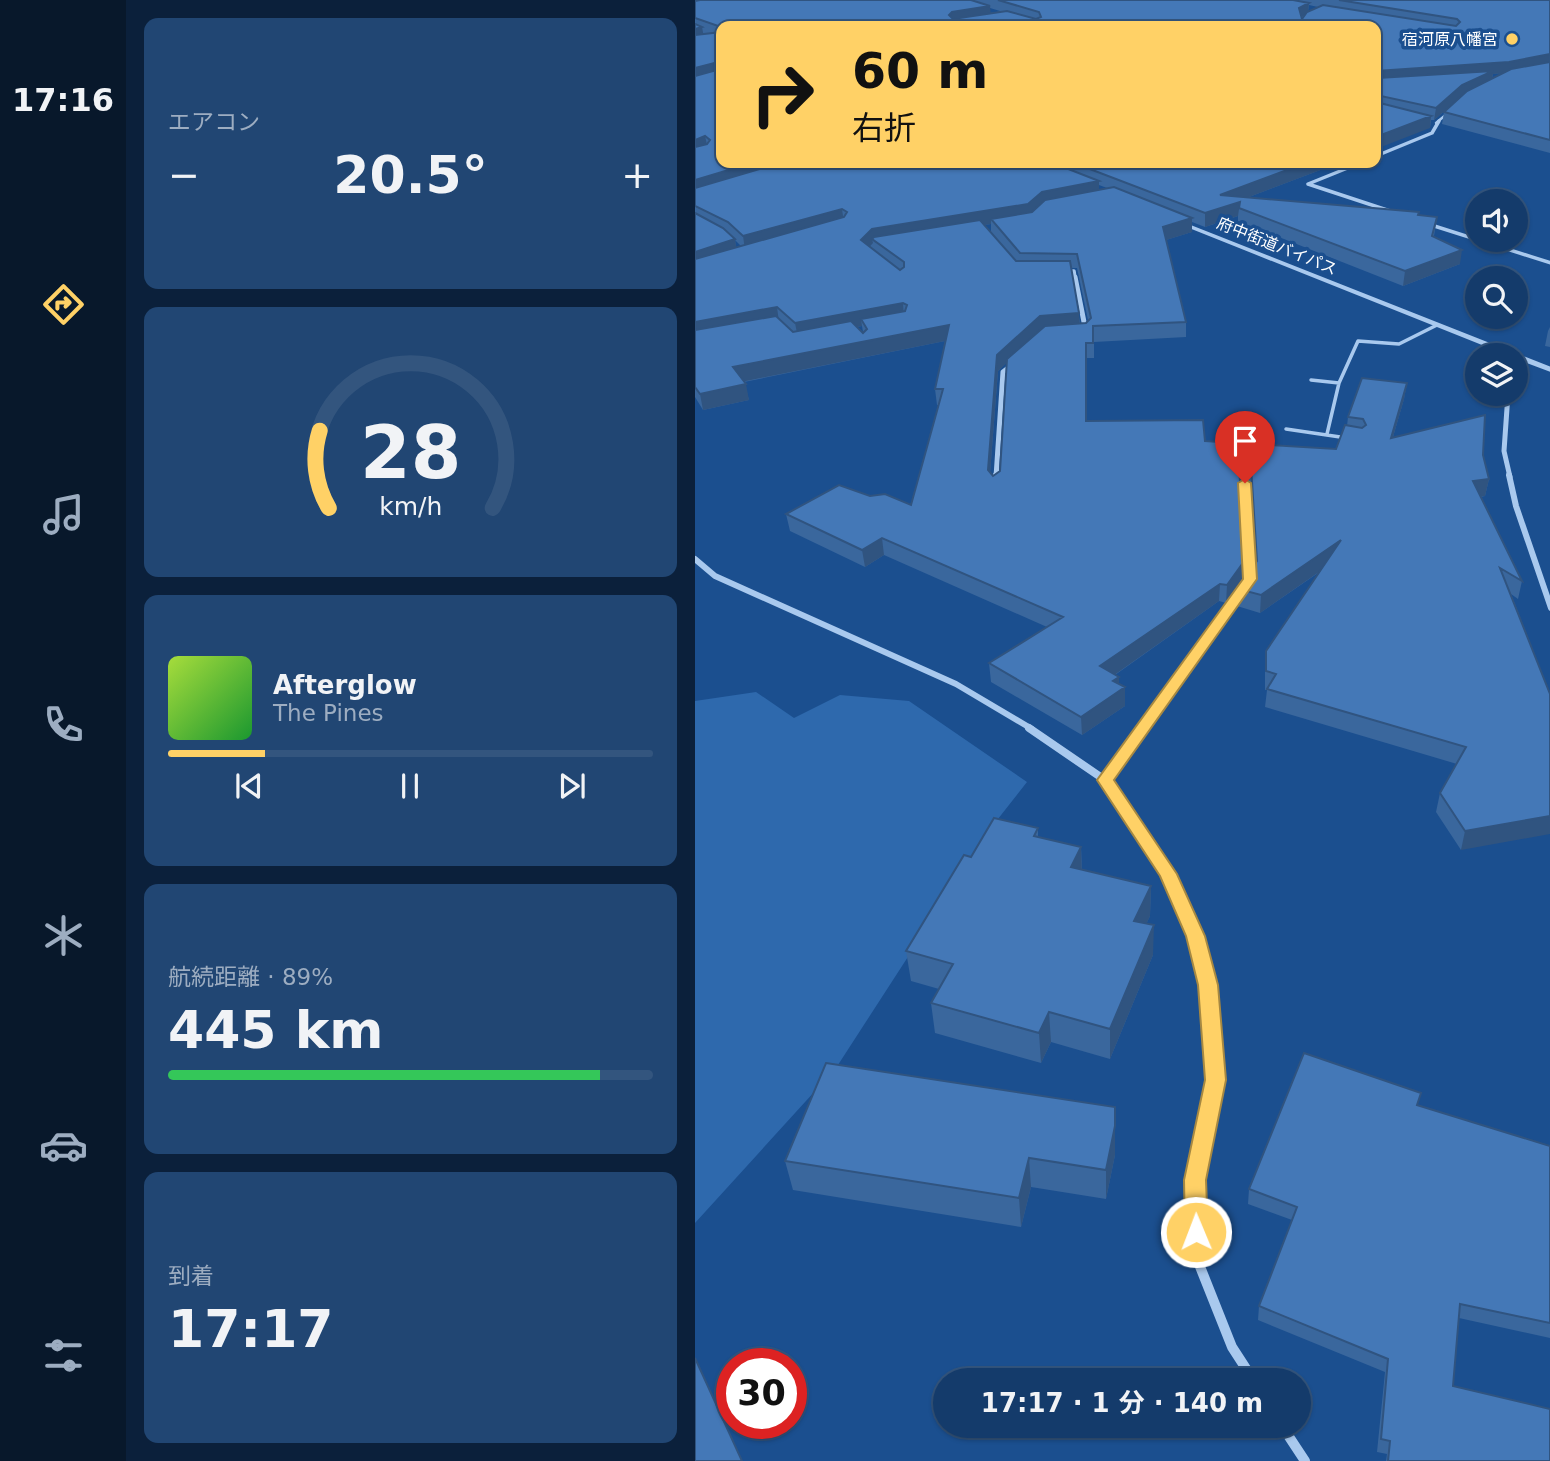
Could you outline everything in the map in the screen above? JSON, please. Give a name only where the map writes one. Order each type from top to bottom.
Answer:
[{"type":"street","points":[[1381,154],[1432,133],[1434,125],[1451,111]]},
{"type":"street","points":[[1427,122],[1434,125]]},
{"type":"street","points":[[1348,168],[1308,184],[1399,214]]},
{"type":"street","name":"府中街道バイパス","points":[[1166,217],[1480,343]]},
{"type":"street","points":[[1425,223],[1550,263]]},
{"type":"street","points":[[1061,271],[1074,271],[1086,333],[1075,334]]},
{"type":"street","name":"府中街道バイパス","points":[[1528,361],[1550,370]]},
{"type":"street","points":[[995,487],[1004,372],[1013,363]]},
{"type":"street","points":[[1507,406],[1504,451],[1516,506],[1550,608]]},
{"type":"street","points":[[1105,780],[1250,579],[1245,483]]},
{"type":"street","points":[[695,559],[715,576],[956,684],[1032,729],[1105,780],[1169,874],[1196,936],[1205,972],[1216,1080],[1195,1180],[1197,1259],[1232,1348],[1245,1368]]},
{"type":"street","points":[[1290,1438],[1305,1461]]},
{"type":"lane","points":[[1327,434],[1339,383],[1358,341],[1399,344],[1437,325]]},
{"type":"lane","points":[[1311,380],[1339,383]]},
{"type":"lane","points":[[1286,429],[1349,438]]},
{"type":"shaded area","points":[[756,692],[794,718],[840,695],[909,701],[1027,782],[994,824],[836,1068],[695,1223],[695,701]]},
{"type":"building","points":[[971,0],[990,6],[952,12],[949,15],[953,19],[1007,11],[1036,19],[1041,17],[1039,12],[998,0],[1293,0],[1309,3],[1299,8],[1302,19],[1307,12],[1323,5],[1456,26],[1460,22],[1457,19],[1339,0],[1550,0],[1550,54],[1509,62],[1381,71],[1381,21],[716,21],[716,25],[695,18],[695,1]]},
{"type":"building","points":[[716,33],[716,63],[695,68],[695,35]]},
{"type":"building","points":[[1550,62],[1550,140],[1444,112],[1467,91],[1511,69]]},
{"type":"building","points":[[716,70],[716,168],[735,168],[695,180],[695,147],[707,144],[710,140],[705,136],[695,140],[695,76]]},
{"type":"building","points":[[1493,71],[1462,85],[1436,108],[1381,96],[1381,78]]},
{"type":"building","points":[[1381,103],[1431,116],[1381,135]]},
{"type":"building","points":[[763,168],[1066,168],[1099,181],[1042,192],[1028,204],[872,229],[861,240],[900,270],[904,267],[904,262],[872,239],[874,237],[980,220],[1016,261],[1070,261],[1079,313],[1040,316],[997,355],[988,470],[993,476],[1000,471],[1007,359],[1045,326],[1086,323],[1091,318],[1077,254],[1020,253],[991,219],[1032,212],[1045,200],[1114,187],[1192,218],[1163,227],[1186,322],[1093,326],[1093,343],[1086,343],[1086,421],[1203,420],[1205,441],[1336,449],[1345,425],[1362,428],[1366,425],[1363,419],[1348,417],[1362,378],[1407,383],[1391,438],[1485,415],[1483,455],[1489,479],[1473,481],[1522,581],[1500,568],[1550,694],[1550,816],[1465,831],[1440,793],[1466,747],[1267,689],[1276,674],[1266,671],[1266,651],[1341,540],[1261,595],[1238,589],[1257,561],[1251,466],[1247,461],[1241,462],[1239,466],[1245,560],[1227,585],[1220,584],[1100,666],[1119,677],[1113,681],[1125,687],[1081,717],[989,663],[1063,617],[882,538],[862,550],[786,514],[839,485],[870,496],[885,494],[911,505],[943,389],[935,389],[949,325],[733,367],[746,384],[700,394],[695,387],[695,330],[776,316],[793,332],[851,321],[863,333],[867,329],[861,319],[905,311],[907,305],[903,303],[795,323],[777,307],[695,322],[695,259],[844,217],[847,212],[842,209],[743,236],[728,222],[695,206],[695,188]]},
{"type":"building","points":[[1087,168],[1293,168],[1220,195],[1419,212],[1418,215],[1437,217],[1432,236],[1462,250],[1405,271],[1239,208],[1240,202],[1205,213]]},
{"type":"building","points":[[695,213],[723,228],[735,239],[695,252]]},
{"type":"building","points":[[994,818],[1038,828],[1034,836],[1081,847],[1071,867],[1151,886],[1134,921],[1154,925],[1110,1029],[1049,1012],[1039,1033],[931,1003],[953,964],[906,951],[964,855],[971,857]]},
{"type":"building","points":[[1304,1053],[1421,1093],[1417,1105],[1550,1146],[1550,1323],[1460,1304],[1453,1386],[1550,1409],[1550,1461],[1388,1461],[1390,1441],[1381,1439],[1388,1359],[1259,1306],[1297,1207],[1249,1189]]},
{"type":"building","points":[[826,1063],[1115,1107],[1115,1126],[1106,1170],[1029,1158],[1019,1198],[785,1161]]},
{"type":"building","points":[[695,1358],[716,1404],[716,1439],[732,1439],[742,1461],[695,1461]]},
{"type":"place","name":"宿河原八幡宮","points":[[1512,39]]},
{"type":"route","points":[[1196,1232],[1195,1180],[1216,1080],[1208,985],[1196,936],[1169,874],[1105,780],[1250,579],[1245,483]]}]
